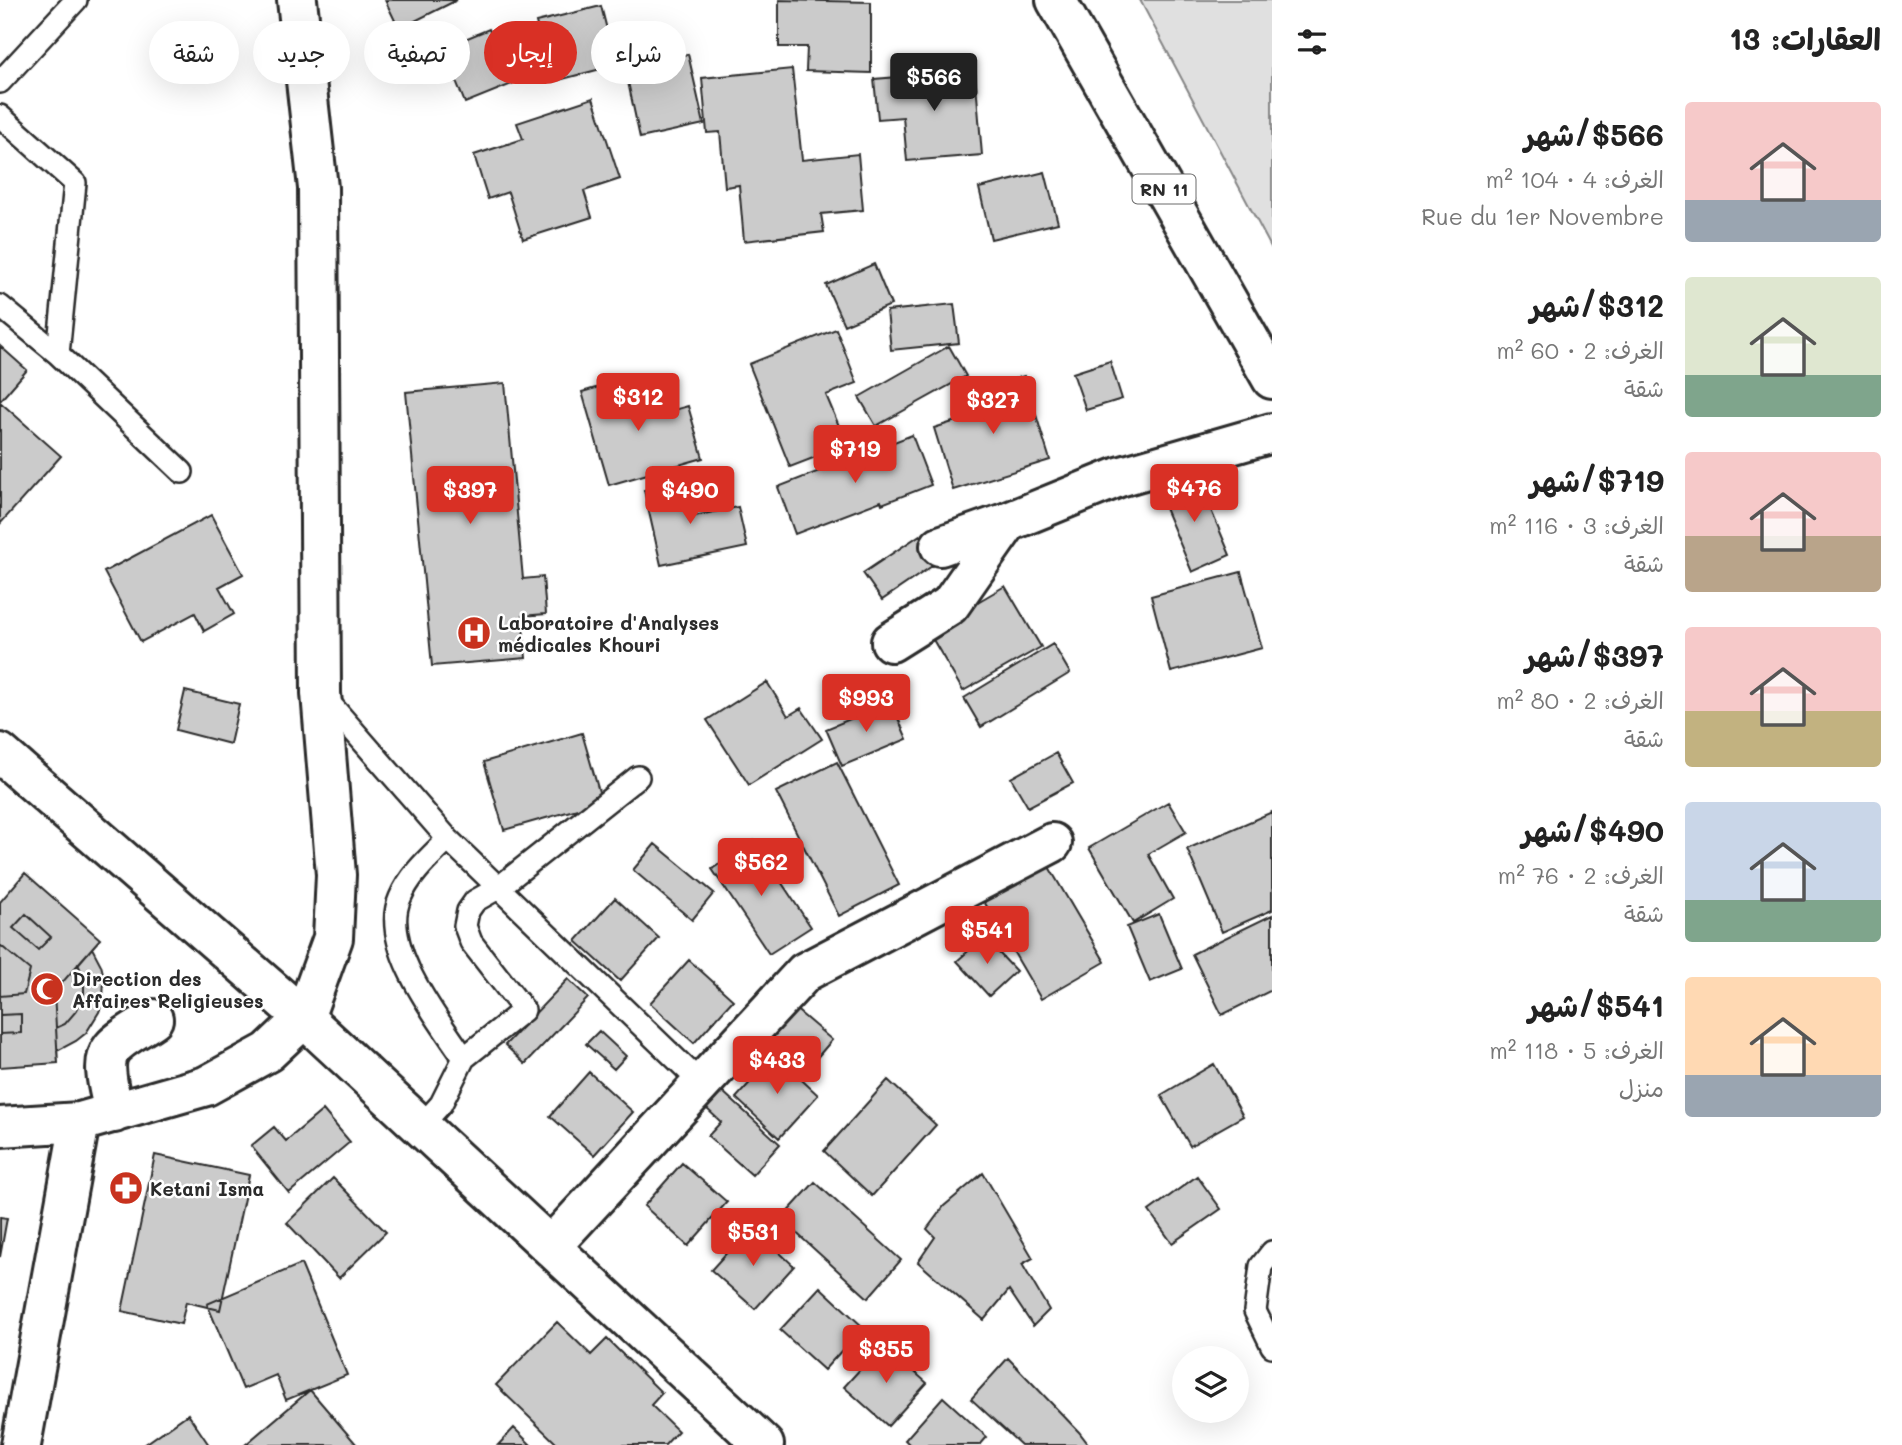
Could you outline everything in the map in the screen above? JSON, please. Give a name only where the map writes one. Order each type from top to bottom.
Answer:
[{"type":"main road","points":[[0,1127],[97,1117],[206,1086],[268,1052],[303,1018],[333,938],[337,875],[321,693],[318,188],[297,0]]},
{"type":"main road","name":"RN 11","points":[[1056,0],[1272,379]]},
{"type":"main road","points":[[940,547],[1119,477],[1272,433]]},
{"type":"main road","points":[[891,642],[950,606],[1008,522]]},
{"type":"main road","points":[[0,753],[303,1018],[764,1445]]},
{"type":"main road","points":[[551,1246],[805,972],[1052,843]]},
{"type":"main road","points":[[21,1445],[107,1074],[108,1055],[117,1043],[153,1019]]},
{"type":"lane","points":[[0,82],[76,0]]},
{"type":"lane","points":[[0,116],[75,183],[58,354]]},
{"type":"lane","points":[[0,306],[58,354],[182,472]]},
{"type":"lane","points":[[321,693],[448,839],[702,1084]]},
{"type":"lane","points":[[421,1126],[442,1104],[464,1058],[524,1010],[471,942],[465,926],[468,911],[475,901],[498,888],[638,777]]},
{"type":"lane","points":[[448,839],[412,876],[399,899],[395,918],[397,938],[408,969],[464,1058]]},
{"type":"lane","points":[[1272,1252],[1261,1266],[1255,1311],[1272,1346]]},
{"type":"shaded area","points":[[1140,0],[1272,0],[1272,249]]},
{"type":"building","points":[[385,0],[457,0],[415,21],[395,21]]},
{"type":"building","points":[[779,0],[871,2],[871,73],[806,71],[807,47],[779,47]]},
{"type":"building","points":[[601,6],[605,21],[591,21],[591,72],[577,75],[577,21],[540,21]]},
{"type":"building","points":[[484,31],[484,84],[512,84],[465,103],[457,84],[470,84],[470,37]]},
{"type":"building","points":[[686,54],[704,124],[640,138],[628,84],[686,84]]},
{"type":"building","points":[[792,69],[802,160],[858,154],[863,210],[821,214],[824,232],[744,241],[739,185],[725,187],[720,132],[707,133],[702,78]]},
{"type":"building","points":[[975,71],[982,155],[907,161],[903,117],[878,119],[874,79]]},
{"type":"building","points":[[593,98],[620,179],[584,191],[592,217],[523,239],[508,192],[488,199],[474,155],[523,139],[517,123]]},
{"type":"building","points":[[1045,172],[1058,223],[991,239],[979,188]]},
{"type":"building","points":[[874,264],[891,305],[844,325],[826,285]]},
{"type":"building","points":[[954,304],[959,343],[891,350],[887,311]]},
{"type":"building","points":[[836,329],[857,383],[826,395],[847,445],[790,467],[749,364]]},
{"type":"building","points":[[0,346],[27,370],[0,401]]},
{"type":"building","points":[[949,346],[966,376],[876,426],[859,397]]},
{"type":"building","points":[[1110,361],[1122,399],[1086,410],[1073,373]]},
{"type":"building","points":[[1024,376],[1050,460],[953,490],[934,428],[975,415],[969,393]]},
{"type":"building","points":[[634,377],[646,418],[688,406],[703,458],[609,485],[582,392]]},
{"type":"building","points":[[505,383],[523,579],[543,577],[546,614],[522,616],[526,658],[432,666],[406,392]]},
{"type":"building","points":[[0,402],[61,456],[0,524]]},
{"type":"building","points":[[912,435],[931,485],[795,534],[778,487]]},
{"type":"building","points":[[1197,477],[1230,555],[1192,572],[1159,494]]},
{"type":"building","points":[[686,480],[694,516],[738,507],[747,547],[661,565],[644,490]]},
{"type":"building","points":[[211,515],[243,574],[219,587],[234,614],[204,631],[195,613],[141,642],[104,572]]},
{"type":"building","points":[[920,535],[938,562],[882,600],[863,573]]},
{"type":"building","points":[[1241,572],[1262,648],[1171,672],[1151,596]]},
{"type":"building","points":[[1005,586],[1041,647],[963,691],[928,631]]},
{"type":"building","points":[[1053,644],[1070,673],[981,727],[964,698]]},
{"type":"building","points":[[767,682],[788,716],[801,708],[822,739],[749,785],[707,720]]},
{"type":"building","points":[[185,691],[239,704],[230,744],[176,730]]},
{"type":"building","points":[[891,702],[907,739],[842,766],[826,729]]},
{"type":"building","points":[[582,733],[602,802],[504,830],[484,762]]},
{"type":"building","points":[[1056,753],[1073,783],[1028,807],[1011,778]]},
{"type":"building","points":[[837,762],[899,885],[839,916],[776,792]]},
{"type":"building","points":[[1168,802],[1186,832],[1148,854],[1173,899],[1133,923],[1089,848]]},
{"type":"building","points":[[1272,812],[1272,910],[1222,932],[1187,849]]},
{"type":"building","points":[[754,841],[811,927],[769,954],[712,869]]},
{"type":"building","points":[[655,844],[714,893],[692,920],[633,870]]},
{"type":"building","points":[[1042,855],[1105,962],[1041,999],[972,881]]},
{"type":"building","points":[[25,873],[100,939],[54,992],[58,1063],[0,1067],[0,902]]},
{"type":"building","points":[[25,873],[100,939],[78,964],[83,975],[84,993],[77,1010],[65,1024],[56,1028],[58,1063],[0,1067],[0,902]]},
{"type":"building","points":[[25,873],[100,939],[92,948],[104,977],[103,1001],[86,1033],[57,1051],[58,1063],[0,1067],[0,902]]},
{"type":"building","points":[[615,898],[659,938],[620,981],[576,941]]},
{"type":"building","points":[[26,914],[51,937],[38,950],[13,928]]},
{"type":"building","points":[[1159,914],[1182,969],[1150,982],[1127,927]]},
{"type":"building","points":[[1272,915],[1272,990],[1222,1015],[1192,954]]},
{"type":"building","points":[[984,937],[1016,971],[989,996],[957,961]]},
{"type":"building","points":[[0,945],[30,970],[24,994],[0,996]]},
{"type":"building","points":[[689,960],[733,1000],[694,1043],[650,1003]]},
{"type":"building","points":[[568,979],[588,998],[525,1064],[505,1045]]},
{"type":"building","points":[[793,1007],[832,1040],[809,1067],[770,1034]]},
{"type":"building","points":[[21,1014],[21,1033],[0,1034],[0,1015]]},
{"type":"building","points":[[599,1031],[626,1056],[614,1069],[586,1044]]},
{"type":"building","points":[[775,1055],[818,1095],[779,1138],[736,1098]]},
{"type":"building","points":[[1214,1064],[1243,1116],[1190,1146],[1161,1095]]},
{"type":"building","points":[[589,1072],[633,1112],[594,1155],[550,1116]]},
{"type":"building","points":[[888,1080],[936,1125],[872,1196],[824,1151]]},
{"type":"building","points":[[722,1091],[780,1144],[752,1175],[708,1136],[721,1122],[706,1108]]},
{"type":"building","points":[[323,1110],[350,1142],[289,1193],[251,1146],[274,1127],[286,1141]]},
{"type":"building","points":[[155,1155],[249,1175],[220,1310],[186,1302],[181,1324],[122,1311]]},
{"type":"building","points":[[682,1163],[727,1202],[688,1246],[644,1206]]},
{"type":"building","points":[[983,1173],[1033,1258],[1022,1264],[1049,1310],[1033,1326],[1009,1290],[984,1320],[918,1262],[935,1237],[927,1229],[944,1206]]},
{"type":"building","points":[[1197,1176],[1221,1209],[1172,1243],[1149,1211]]},
{"type":"building","points":[[333,1178],[386,1232],[339,1278],[287,1223]]},
{"type":"building","points":[[815,1182],[901,1260],[868,1298],[781,1219]]},
{"type":"building","points":[[0,1217],[7,1218],[0,1257]]},
{"type":"building","points":[[751,1226],[794,1266],[755,1309],[711,1270]]},
{"type":"building","points":[[301,1264],[347,1375],[286,1400],[276,1375],[243,1389],[207,1304]]},
{"type":"building","points":[[820,1287],[863,1327],[824,1370],[780,1330]]},
{"type":"building","points":[[557,1322],[591,1355],[607,1339],[662,1393],[651,1405],[678,1431],[665,1445],[558,1445],[496,1385]]},
{"type":"building","points":[[883,1344],[927,1383],[888,1426],[844,1387]]},
{"type":"building","points":[[1008,1358],[1089,1445],[1021,1445],[971,1399]]},
{"type":"building","points":[[310,1390],[357,1445],[245,1445]]},
{"type":"building","points":[[943,1397],[987,1437],[980,1445],[910,1445],[905,1440]]},
{"type":"building","points":[[188,1414],[209,1445],[144,1445]]},
{"type":"building","points":[[514,1428],[531,1445],[498,1445]]},
{"type":"place","name":"Laboratoire d'Analyses médicales Khouri","points":[[474,633]]},
{"type":"place","name":"Direction des Affaires Religieuses","points":[[47,989]]},
{"type":"place","name":"Ketani Isma","points":[[126,1188]]}]
